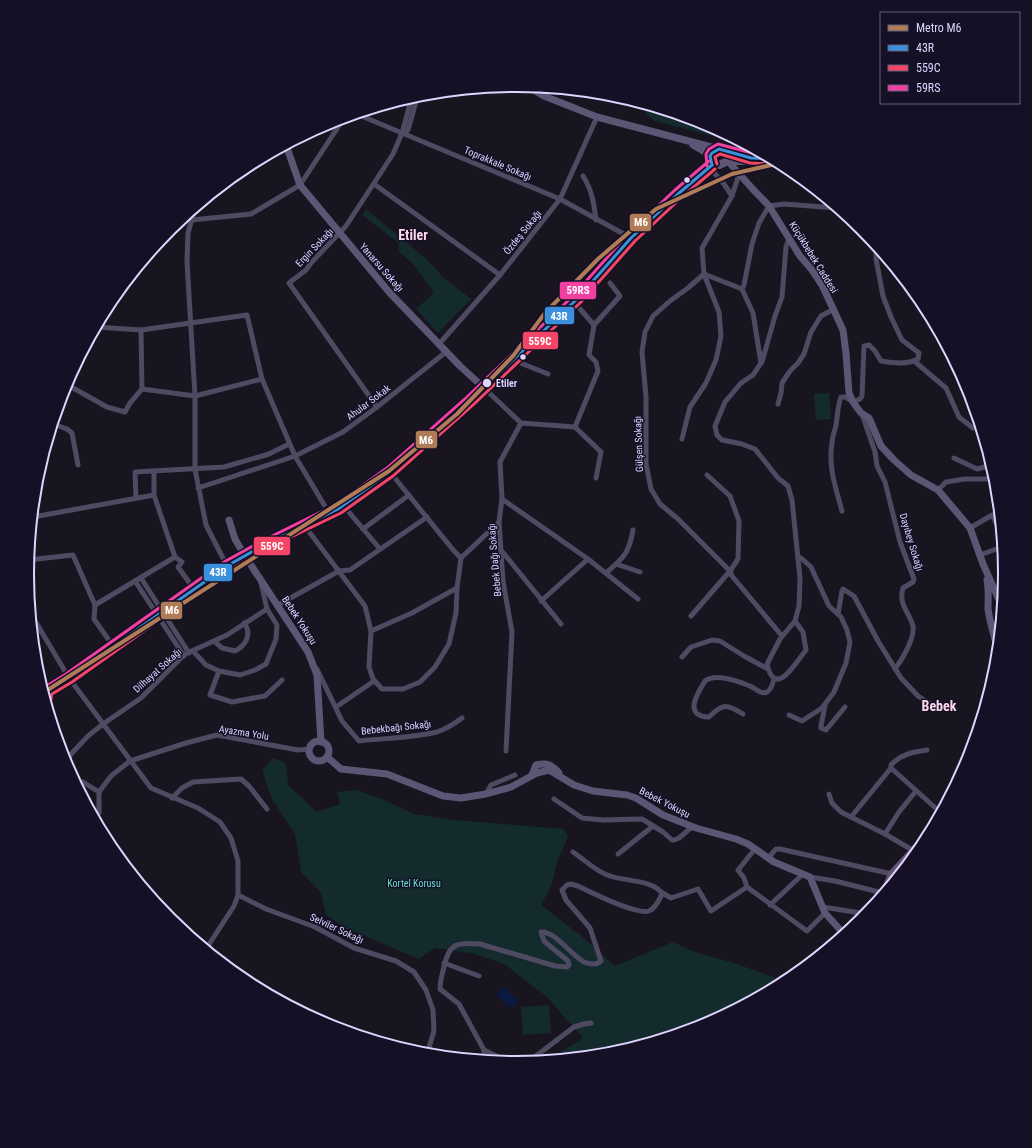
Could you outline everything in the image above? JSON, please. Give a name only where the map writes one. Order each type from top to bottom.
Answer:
[{"type":"main road","points":[[722,150],[728,155],[728,161]]},
{"type":"main road","points":[[711,166],[710,156],[712,153],[722,150],[751,158],[759,158]]},
{"type":"main road","points":[[48,691],[69,678],[227,566],[262,546],[343,505],[390,472],[484,388],[574,302],[632,238],[678,194],[711,166],[719,165],[728,161],[741,160],[766,163]]},
{"type":"main road","points":[[892,874],[904,859]]},
{"type":"street","points":[[538,93],[597,118],[722,150]]},
{"type":"street","name":"Ergin Sokağı","points":[[402,133],[408,130],[417,102]]},
{"type":"street","name":"Ergin Sokağı","points":[[377,407],[289,283],[306,270],[346,226],[393,154],[402,133],[410,104]]},
{"type":"street","name":"Toprakkale Sokağı","points":[[364,117],[560,199],[596,220],[632,238]]},
{"type":"street","name":"Özdeş Sokağı","points":[[439,344],[500,274],[560,199],[597,118]]},
{"type":"street","points":[[192,220],[251,214],[300,185],[336,128]]},
{"type":"street","points":[[687,141],[710,156]]},
{"type":"street","name":"Yanarsu Sokağı","points":[[288,150],[300,185],[389,292],[446,352],[484,388]]},
{"type":"street","name":"Küçükbebek Caddesi","points":[[728,161],[769,206],[800,256],[822,285],[843,330],[849,393],[853,402],[861,413],[869,418],[882,446],[894,460],[911,475],[938,490],[970,528],[983,564],[997,596]]},
{"type":"street","points":[[711,166],[732,196]]},
{"type":"street","points":[[682,439],[690,407],[706,383],[716,360],[721,336],[719,312],[704,274],[702,248],[732,196],[739,174]]},
{"type":"street","points":[[583,176],[589,185],[594,202],[596,220]]},
{"type":"street","points":[[374,184],[500,274]]},
{"type":"street","points":[[742,288],[744,285],[752,244],[759,224],[769,206],[784,204],[828,207]]},
{"type":"street","points":[[193,217],[188,233],[187,262],[195,396],[195,469],[206,525],[227,566]]},
{"type":"street","points":[[789,238],[786,248],[782,297],[761,363],[753,376],[741,383],[725,402],[715,426],[717,434],[722,440],[742,444],[755,449],[778,478],[788,486],[792,500],[800,578],[799,606],[795,621],[782,636],[768,664],[771,676],[774,678],[782,678],[787,674],[806,650],[803,632],[795,621]]},
{"type":"street","points":[[842,511],[834,484],[831,463],[832,443],[836,424],[837,408],[841,398],[845,397],[853,402],[860,399],[862,396],[864,346],[869,345],[875,351],[880,361],[891,363],[914,361],[918,359],[919,353],[902,340],[890,317],[883,296],[876,254]]},
{"type":"street","points":[[704,274],[742,288],[753,313],[761,363]]},
{"type":"street","name":"Gülşen Sokağı","points":[[704,274],[653,316],[645,332],[642,352],[646,396],[646,464],[650,489],[660,504],[678,519],[730,572],[782,636]]},
{"type":"street","points":[[575,427],[598,371],[596,362],[589,355],[594,324],[620,296],[610,283]]},
{"type":"street","points":[[574,302],[594,324]]},
{"type":"street","points":[[778,404],[782,383],[790,370],[798,363],[804,354],[811,332],[821,316],[834,309]]},
{"type":"street","points":[[102,327],[141,330],[247,315],[262,379],[295,456],[329,513]]},
{"type":"street","points":[[72,387],[107,407],[125,412],[130,403],[142,389],[141,330]]},
{"type":"street","name":"Ahular Sokak","points":[[198,488],[295,456],[342,432],[377,407],[446,352]]},
{"type":"street","points":[[513,360],[548,374]]},
{"type":"street","points":[[914,361],[946,388],[959,417],[973,428],[975,428]]},
{"type":"street","points":[[142,389],[195,396],[262,379]]},
{"type":"street","points":[[484,388],[521,422],[575,427],[601,452],[596,478]]},
{"type":"street","name":"Dayıbey Sokağı","points":[[861,413],[875,452],[877,466],[885,482],[900,542],[914,579],[913,582],[903,588],[901,596],[904,608],[913,626],[913,633],[903,659],[895,669]]},
{"type":"street","name":"Bebek Dağı Sokağı","points":[[506,751],[509,705],[509,666],[512,632],[503,581],[499,522],[502,498],[500,462],[521,422]]},
{"type":"street","points":[[58,426],[67,429],[72,433],[78,465]]},
{"type":"street","points":[[136,498],[135,472],[224,467],[269,454],[290,444]]},
{"type":"street","points":[[954,458],[978,469],[986,467]]},
{"type":"street","points":[[154,471],[154,495],[175,557],[182,562],[178,567],[194,589]]},
{"type":"street","points":[[390,472],[461,558]]},
{"type":"street","points":[[691,616],[730,572],[738,559],[739,521],[730,496],[707,475]]},
{"type":"street","points":[[938,490],[946,482],[965,479],[989,479]]},
{"type":"street","points":[[37,516],[154,495]]},
{"type":"street","points":[[363,529],[409,495]]},
{"type":"street","points":[[502,498],[588,559],[638,599]]},
{"type":"street","points":[[343,505],[380,549]]},
{"type":"street","points":[[970,528],[992,515],[995,521]]},
{"type":"street","points":[[278,604],[339,571],[350,570],[427,517]]},
{"type":"street","name":"Bebek Yokuşu","points":[[229,520],[235,539],[245,556],[278,604],[308,652],[317,675],[321,742]]},
{"type":"street","points":[[304,525],[365,606],[371,631],[369,667],[374,680],[382,689],[403,689],[420,682],[435,667],[449,644],[456,613],[457,588],[461,558],[499,522]]},
{"type":"street","points":[[606,573],[624,556],[632,538],[633,530]]},
{"type":"street","points":[[501,549],[561,624]]},
{"type":"street","points":[[980,555],[997,549]]},
{"type":"street","points":[[34,559],[73,556],[95,605],[94,619],[113,646]]},
{"type":"street","points":[[95,605],[175,557]]},
{"type":"street","points":[[789,715],[802,721],[822,708],[834,692],[846,663],[850,642],[847,630],[841,617],[829,606],[811,567],[798,557]]},
{"type":"street","points":[[542,601],[588,559]]},
{"type":"street","points":[[616,564],[640,572]]},
{"type":"street","points":[[983,564],[988,587],[990,624],[994,637]]},
{"type":"street","points":[[138,580],[188,653],[206,665],[219,671],[240,675],[255,670],[266,664],[276,639],[277,625],[267,609],[260,578]]},
{"type":"street","points":[[371,631],[412,613],[457,588]]},
{"type":"street","points":[[838,614],[843,589],[854,596],[878,641],[901,678],[918,696],[932,705]]},
{"type":"street","name":"Dilhayat Sokağı","points":[[70,755],[88,736],[141,698],[188,653],[227,635],[267,609]]},
{"type":"street","points":[[214,640],[222,648],[235,651],[246,642],[248,634],[247,627],[244,623]]},
{"type":"street","points":[[37,624],[69,678],[151,788],[198,808],[220,822],[232,838],[238,861],[238,895],[234,906],[209,945]]},
{"type":"street","points":[[682,657],[691,647],[712,640],[720,641],[744,656],[768,668]]},
{"type":"street","name":"Bebekbağı Sokağı","points":[[308,652],[342,721],[359,741],[422,735],[438,731],[452,725],[462,718]]},
{"type":"street","points":[[219,671],[210,695],[232,702],[265,696],[282,680]]},
{"type":"street","points":[[743,714],[733,708],[722,706],[709,717],[700,716],[694,711],[693,702],[704,681],[708,679],[717,677],[727,679],[750,686],[765,693],[770,689],[774,678]]},
{"type":"street","points":[[336,707],[374,680]]},
{"type":"street","points":[[825,704],[821,728],[826,730],[846,707]]},
{"type":"street","name":"Ayazma Yolu","points":[[130,761],[217,735],[298,750],[310,749]]},
{"type":"street","points":[[321,742],[326,744],[329,751],[327,757],[322,761],[314,759],[310,754],[310,749],[314,743],[321,742]]},
{"type":"street","points":[[851,817],[891,768],[891,765],[897,758],[927,750]]},
{"type":"street","points":[[327,757],[341,769],[387,774],[443,796],[461,798],[486,794],[491,785],[515,775]]},
{"type":"street","points":[[98,813],[99,792],[111,776],[130,761]]},
{"type":"street","name":"Bebek Yokuşu","points":[[486,794],[511,787],[532,776],[536,766],[546,764],[553,766],[562,778],[574,785],[593,791],[617,793],[632,797],[663,815],[692,827],[736,839],[755,849],[774,862],[806,876]]},
{"type":"street","points":[[891,768],[936,809]]},
{"type":"street","points":[[172,798],[182,788],[193,782],[241,779],[249,786],[267,809]]},
{"type":"street","points":[[83,782],[99,792]]},
{"type":"street","points":[[885,834],[899,812],[916,791]]},
{"type":"street","points":[[829,794],[832,803],[841,812],[885,834],[911,849]]},
{"type":"street","points":[[554,799],[582,818],[617,821],[642,819],[672,840],[692,827]]},
{"type":"street","points":[[618,854],[653,826]]},
{"type":"street","points":[[755,849],[738,870],[744,878],[747,887],[770,905],[788,916],[806,931],[824,910]]},
{"type":"street","points":[[768,858],[776,849],[780,849],[892,874]]},
{"type":"street","points":[[573,852],[611,877],[647,884],[671,898],[698,889],[711,911],[747,887]]},
{"type":"street","points":[[770,905],[806,876],[835,881],[878,892]]},
{"type":"street","points":[[806,876],[824,910],[841,930]]},
{"type":"street","points":[[485,1055],[484,1050],[459,1004],[440,988],[447,953],[453,947],[459,944],[468,943],[480,944],[555,966],[567,967],[569,965],[568,961],[544,941],[541,932],[545,932],[555,938],[583,961],[588,964],[596,964],[601,961],[590,928],[566,900],[562,890],[571,884],[605,899],[644,912],[650,911],[657,904],[662,894],[661,892]]},
{"type":"street","name":"Selviler Sokağı","points":[[238,895],[266,909],[315,927],[354,948],[396,961],[414,972],[426,990],[432,1010],[434,1031],[429,1048]]},
{"type":"street","points":[[824,910],[859,913]]},
{"type":"street","points":[[444,963],[479,976]]},
{"type":"street","points":[[537,1055],[574,1027],[591,1023]]},
{"type":"street","points":[[484,1050],[495,1055]]},
{"type":"green space","points":[[644,109],[718,137],[655,121],[647,115]]},
{"type":"green space","points":[[366,209],[424,257],[444,278],[471,299],[438,333],[416,309],[433,294],[433,291],[414,265],[399,251],[399,243],[362,215]]},
{"type":"green space","points":[[829,393],[831,419],[816,420],[814,394]]},
{"type":"green space","name":"Kortel Korusu","points":[[273,758],[286,763],[288,785],[317,812],[340,804],[337,792],[356,790],[382,799],[414,814],[455,820],[564,829],[568,837],[557,862],[552,884],[541,905],[580,935],[615,966],[673,942],[692,951],[737,964],[778,979],[729,1006],[671,1030],[641,1040],[610,1047],[557,1054],[583,1038],[546,996],[504,964],[475,954],[435,948],[419,959],[348,929],[326,915],[321,893],[301,872],[295,834],[272,799],[262,770]]},
{"type":"green space","points":[[549,1005],[551,1033],[523,1035],[521,1007]]},
{"type":"water","points":[[503,987],[518,1000],[511,1008],[496,995]]},
{"type":"metro line","name":"M6","points":[[48,690],[389,471],[457,414],[513,356],[545,313],[598,259],[656,209],[732,174],[771,165]]},
{"type":"transit line","name":"59RS","points":[[707,166],[706,154],[709,149],[718,144],[747,152]]},
{"type":"transit line","name":"43R","points":[[712,165],[710,156],[719,149],[751,158],[759,158]]},
{"type":"transit line","name":"559C","points":[[717,164],[715,157],[720,154],[750,163],[769,164]]},
{"type":"transit line","name":"59RS","points":[[47,686],[66,674],[224,562],[260,542],[335,505],[387,468],[467,397],[573,296],[628,234],[675,190],[709,161]]},
{"type":"transit line","name":"43R","points":[[48,691],[69,678],[227,566],[262,546],[338,509],[390,472],[470,401],[577,299],[631,238],[678,194],[712,165]]},
{"type":"transit line","name":"559C","points":[[50,699],[52,694],[72,682],[230,570],[264,550],[341,513],[393,476],[473,405],[580,303],[635,241],[715,169]]},
{"type":"place","name":"Etiler","points":[[487,383]]},
{"type":"district","name":"Etiler","points":[[413,235]]},
{"type":"district","name":"Bebek","points":[[939,706]]}]
